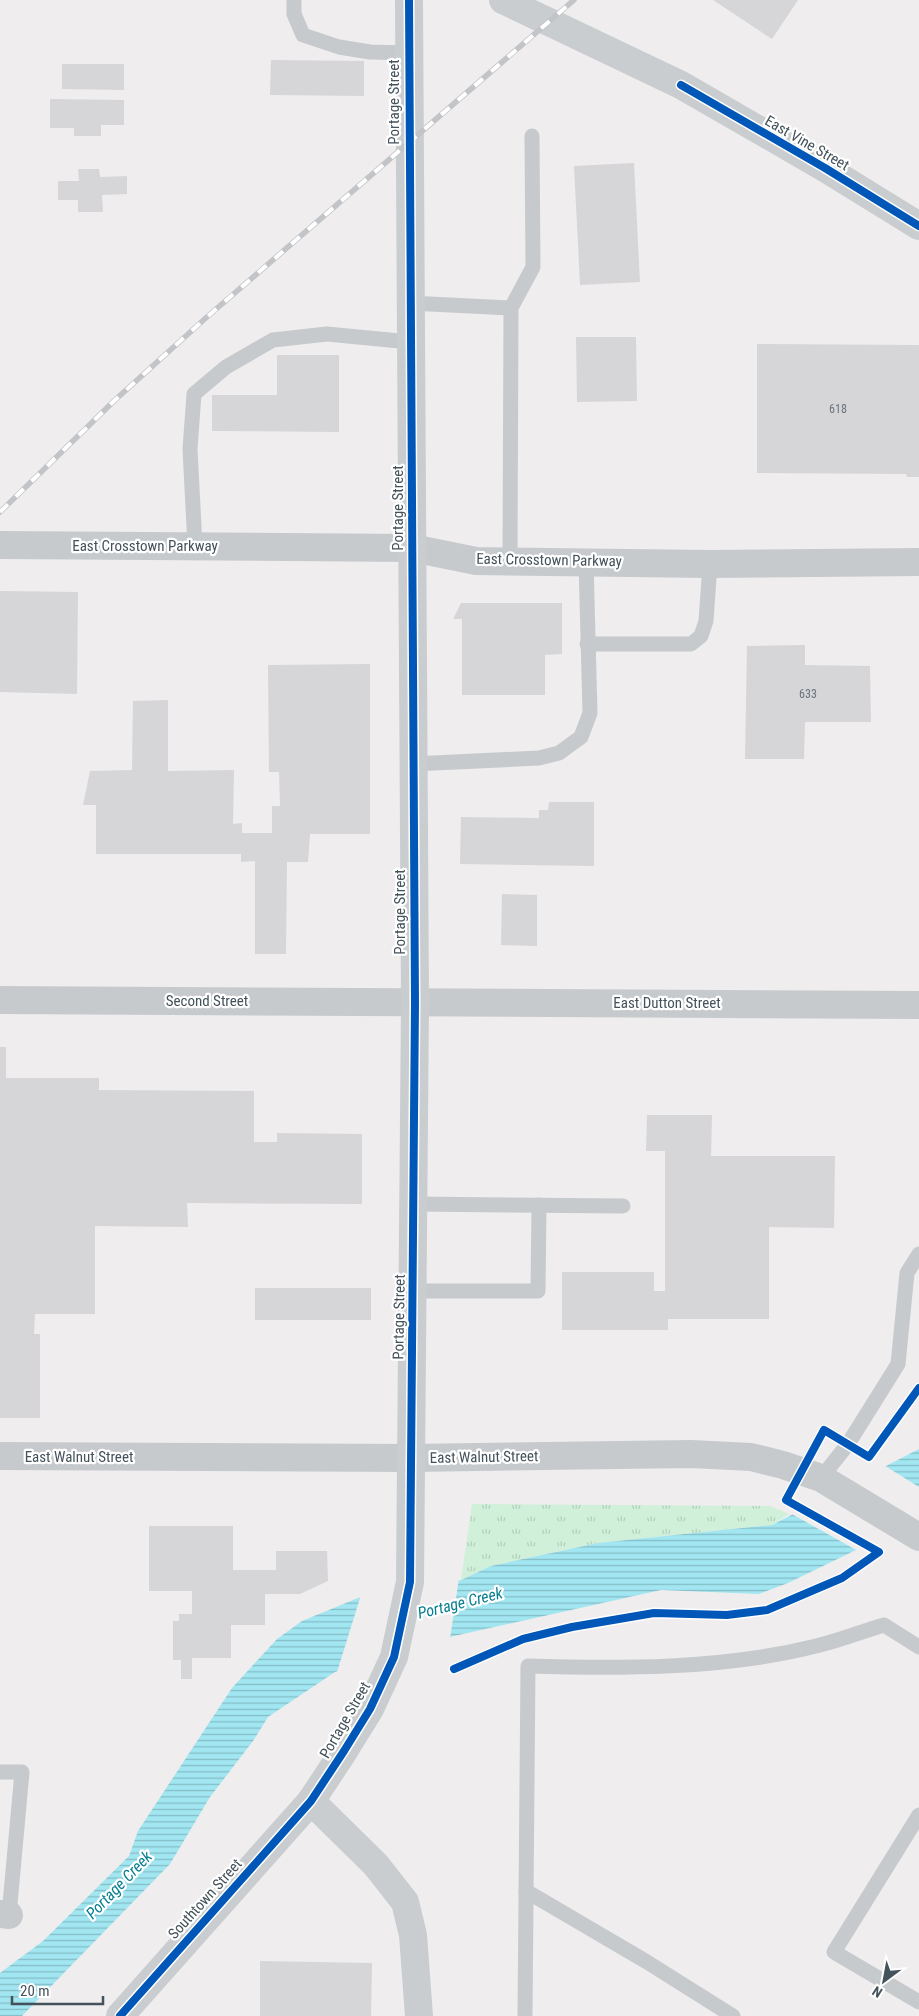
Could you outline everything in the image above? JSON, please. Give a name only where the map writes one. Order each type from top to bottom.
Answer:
[{"type":"main road","name":"Portage Street","points":[[311,1800],[370,1709],[394,1657],[410,1582],[415,1002],[409,0]]},
{"type":"main road","name":"East Vine Street","points":[[503,0],[681,85],[825,168],[919,226]]},
{"type":"main road","name":"Southtown Street","points":[[120,2016],[311,1800]]},
{"type":"main road","points":[[311,1800],[376,1865],[405,1902],[414,1935],[420,2016]]},
{"type":"street","name":"East Crosstown Parkway","points":[[0,545],[412,548],[476,560],[510,561],[710,564],[919,562]]},
{"type":"street","name":"Second Street","points":[[0,1000],[415,1002]]},
{"type":"street","name":"East Dutton Street","points":[[415,1002],[919,1005]]},
{"type":"street","name":"East Walnut Street","points":[[0,1456],[411,1458],[691,1454],[751,1457],[783,1465],[830,1483],[911,1532]]},
{"type":"lane","points":[[294,0],[294,14],[303,35],[338,47],[370,52],[408,53]]},
{"type":"lane","points":[[510,561],[511,308],[533,267],[532,136]]},
{"type":"lane","points":[[410,303],[511,308]]},
{"type":"lane","points":[[195,546],[190,449],[194,394],[226,367],[273,340],[327,334],[410,342]]},
{"type":"lane","points":[[413,764],[539,758],[559,753],[581,737],[590,713],[586,561]]},
{"type":"lane","points":[[587,644],[691,644],[701,636],[706,621],[710,564]]},
{"type":"lane","points":[[413,1204],[623,1206]]},
{"type":"lane","points":[[414,1291],[538,1291],[539,1205]]},
{"type":"lane","points":[[830,1483],[848,1444],[898,1364],[907,1272],[919,1254]]},
{"type":"lane","points":[[525,2016],[528,1666],[594,1668],[734,1661],[812,1647],[884,1625],[919,1647]]},
{"type":"lane","points":[[0,1772],[22,1772],[4,1914]]},
{"type":"lane","points":[[919,1815],[834,1952],[919,2002]]},
{"type":"lane","points":[[526,1892],[647,1962],[732,2016]]},
{"type":"green space","points":[[472,1504],[770,1506],[789,1514],[772,1525],[598,1543],[491,1566],[461,1580]]},
{"type":"water","name":"Portage Creek","points":[[919,1449],[919,1516],[856,1550],[788,1583],[759,1594],[661,1590],[454,1636],[335,1672],[268,1717],[253,1741],[210,1797],[170,1864],[22,2016],[0,2016],[0,1973],[43,1941],[129,1856],[138,1831],[232,1688],[277,1639],[302,1621],[358,1598],[461,1580],[491,1566],[598,1543],[772,1525]]},
{"type":"pier","points":[[882,1464],[919,1487],[919,1518],[858,1551],[790,1513]]},
{"type":"pier","points":[[459,1578],[450,1639],[337,1672],[361,1595]]},
{"type":"building","points":[[713,0],[798,0],[772,39]]},
{"type":"building","points":[[271,60],[364,61],[364,96],[270,95]]},
{"type":"building","points":[[62,64],[124,64],[124,90],[62,89]]},
{"type":"building","points":[[50,99],[124,100],[124,125],[101,125],[101,136],[74,136],[74,128],[50,128]]},
{"type":"building","points":[[634,163],[640,282],[580,285],[574,166]]},
{"type":"building","points":[[78,169],[99,169],[100,177],[127,176],[127,194],[102,195],[103,212],[78,212],[78,200],[58,200],[58,181],[79,181]]},
{"type":"building","points":[[576,337],[636,337],[637,401],[577,402]]},
{"type":"building","points":[[757,344],[919,345],[919,477],[907,477],[906,474],[757,473]]},
{"type":"building","points":[[277,355],[339,355],[339,432],[212,431],[212,395],[277,395]]},
{"type":"building","points":[[0,591],[78,592],[77,694],[0,692]]},
{"type":"building","points":[[461,603],[562,603],[562,654],[545,655],[545,695],[462,695],[462,619],[453,619]]},
{"type":"building","points":[[805,645],[805,665],[870,666],[871,722],[805,722],[804,759],[745,759],[747,646]]},
{"type":"building","points":[[370,664],[370,834],[310,834],[308,862],[287,862],[286,954],[255,954],[255,861],[241,862],[241,854],[96,854],[96,805],[83,805],[90,771],[132,770],[133,701],[168,700],[168,771],[234,770],[233,824],[242,823],[242,833],[272,833],[272,806],[280,806],[279,772],[269,772],[268,665]]},
{"type":"building","points":[[549,802],[594,802],[594,866],[460,864],[461,817],[539,818],[539,810],[548,810]]},
{"type":"building","points":[[502,894],[537,895],[537,946],[501,945]]},
{"type":"building","points":[[0,1047],[6,1047],[6,1078],[99,1078],[99,1090],[254,1091],[254,1142],[277,1142],[277,1133],[362,1134],[362,1204],[187,1203],[188,1227],[95,1226],[95,1314],[35,1314],[34,1334],[40,1334],[40,1418],[0,1418]]},
{"type":"building","points":[[647,1115],[712,1115],[711,1156],[835,1156],[834,1228],[769,1227],[769,1319],[668,1319],[668,1330],[562,1330],[562,1272],[654,1272],[654,1291],[665,1291],[665,1151],[646,1151]]},
{"type":"building","points":[[255,1288],[371,1288],[371,1320],[255,1320]]},
{"type":"building","points":[[149,1526],[233,1526],[233,1570],[276,1570],[276,1551],[327,1551],[328,1581],[300,1594],[265,1594],[265,1625],[231,1625],[231,1658],[192,1658],[192,1679],[181,1679],[181,1660],[173,1660],[173,1621],[179,1621],[179,1614],[192,1614],[192,1591],[149,1591]]},
{"type":"building","points":[[260,1961],[372,1963],[371,2016],[260,2016]]},
{"type":"railway","points":[[0,512],[115,400],[208,316],[574,0]]},
{"type":"cycle path","points":[[120,2016],[311,1801],[370,1709],[394,1657],[410,1582],[415,1002],[409,0]]},
{"type":"cycle path","points":[[681,85],[825,168],[919,226]]},
{"type":"cycle path","points":[[454,1669],[523,1639],[572,1627],[654,1613],[727,1615],[767,1610],[842,1578],[879,1552],[786,1500],[824,1430],[869,1457],[919,1388]]}]
